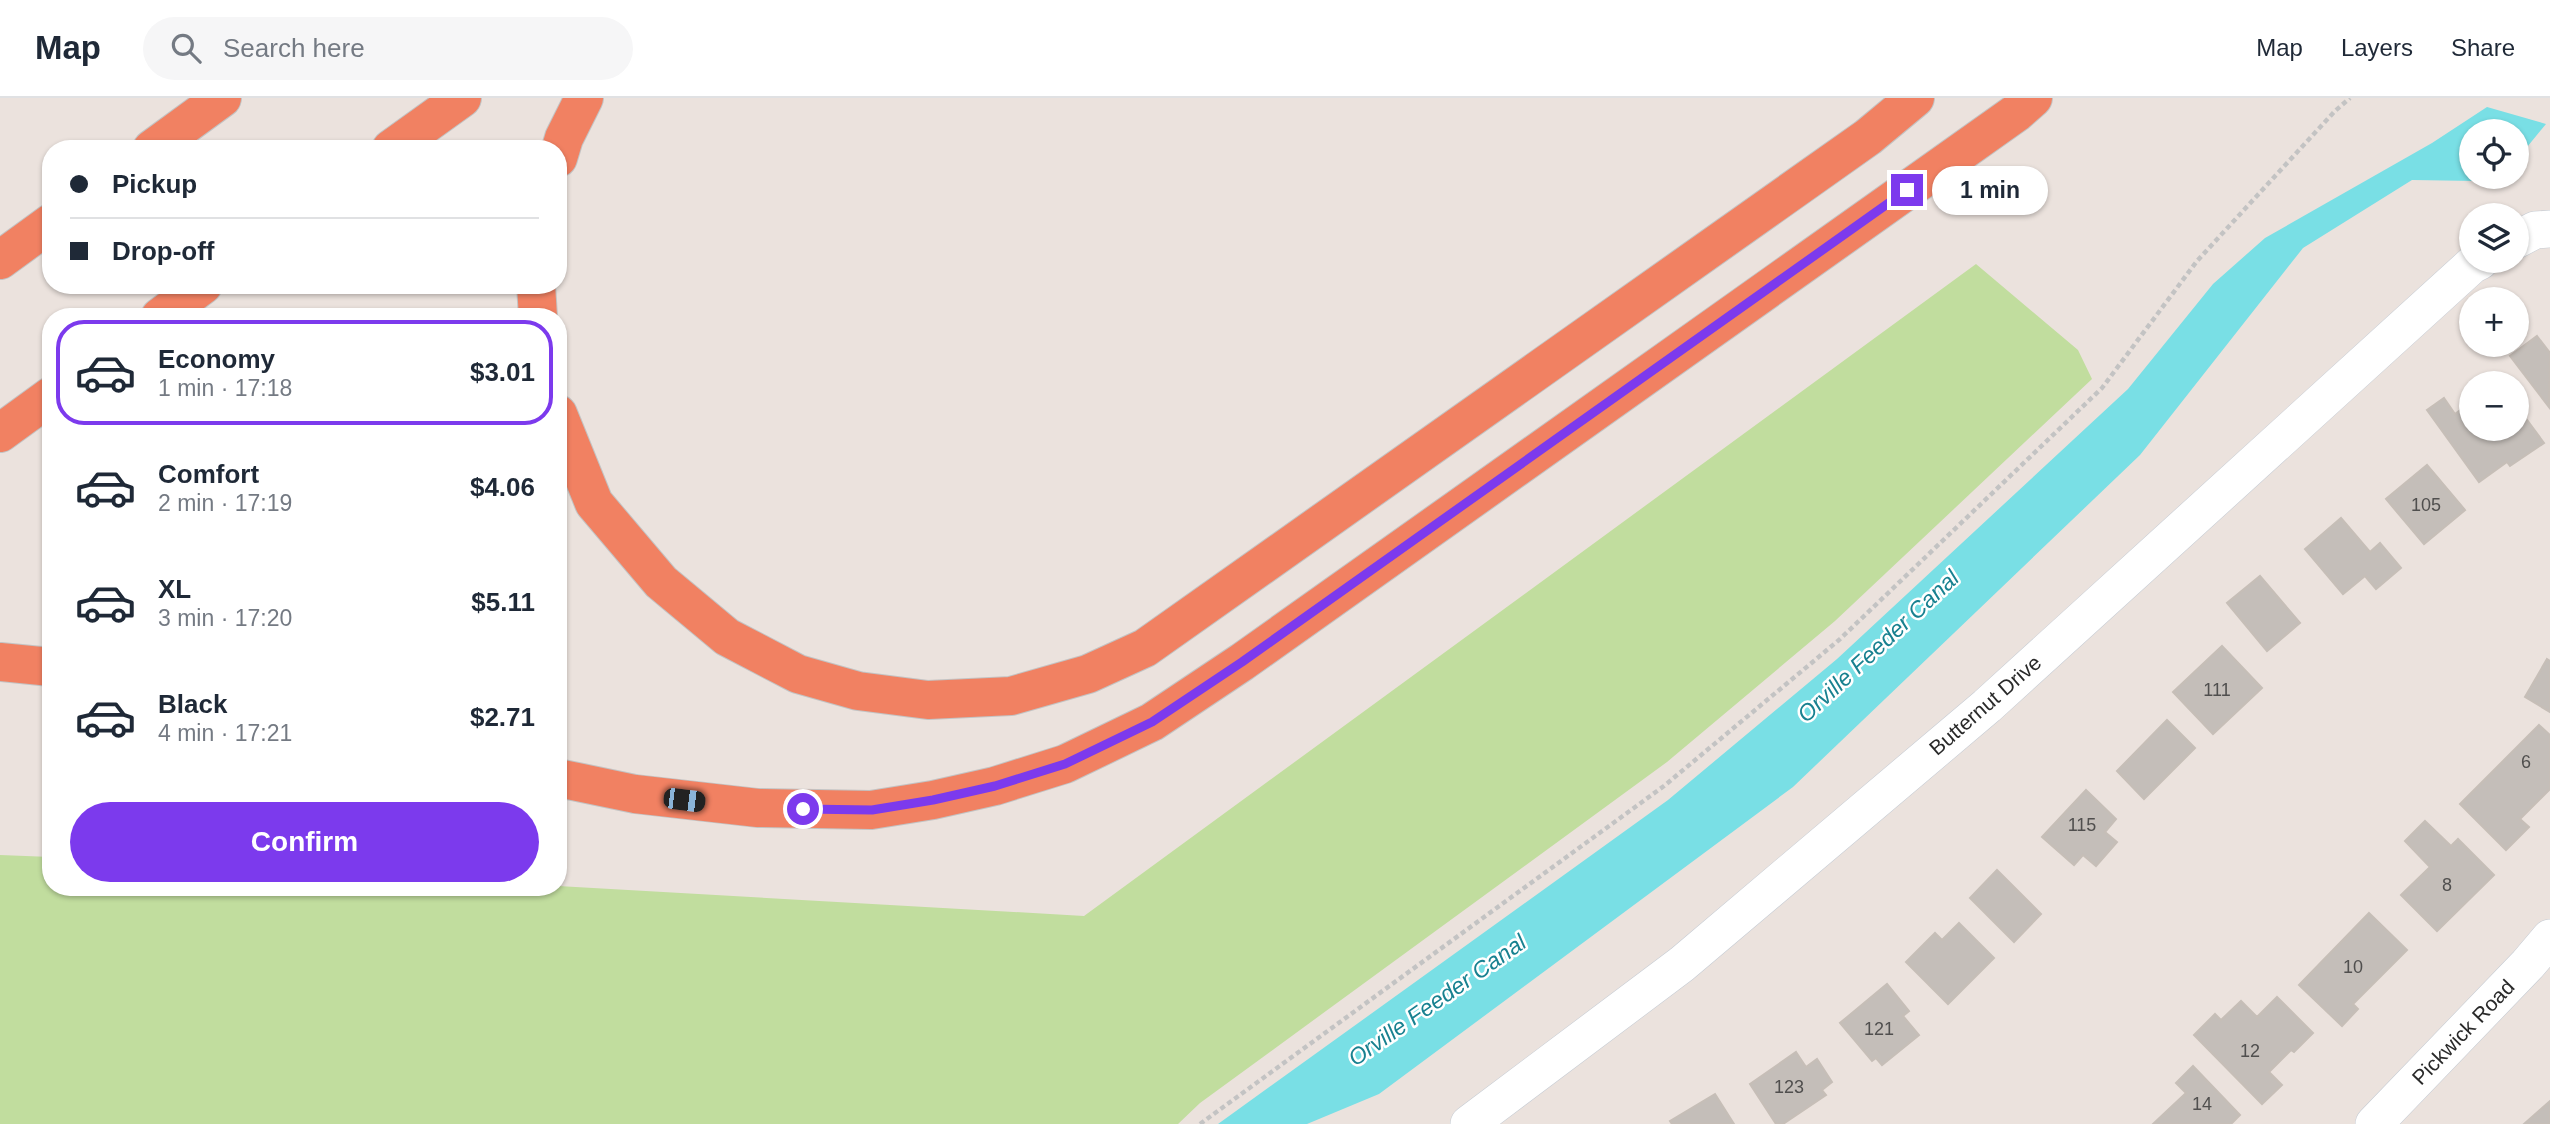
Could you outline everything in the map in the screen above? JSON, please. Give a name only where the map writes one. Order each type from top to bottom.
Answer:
[{"type":"highway","points":[[164,140],[222,98]]},
{"type":"highway","points":[[404,140],[462,98]]},
{"type":"highway","points":[[563,140],[584,98]]},
{"type":"highway","points":[[567,436],[594,503],[661,582],[727,637],[798,674],[858,691],[928,700],[1011,696],[1088,674],[1145,648],[1868,137],[1915,98]]},
{"type":"highway","points":[[567,780],[635,794],[758,808],[872,810],[970,792],[1065,764],[1152,722],[1242,662],[2016,113],[2033,98]]},
{"type":"highway","points":[[0,260],[42,230]]},
{"type":"highway","points":[[172,308],[192,294]]},
{"type":"highway","points":[[0,433],[42,403]]},
{"type":"highway","points":[[0,662],[42,666]]},
{"type":"street","points":[[2529,233],[2550,229]]},
{"type":"street","name":"Butternut Drive","points":[[1469,1124],[1682,964],[1987,706],[2463,273]]},
{"type":"street","name":"Pickwick Road","points":[[2374,1124],[2550,938]]},
{"type":"path","points":[[1200,1124],[1664,786],[1839,640],[2102,388],[2197,261],[2350,98]]},
{"type":"green space","points":[[1976,264],[2078,350],[2092,379],[1835,621],[1667,762],[1200,1103],[1178,1124],[0,1124],[0,855],[42,857],[42,896],[567,896],[567,887],[1084,916]]},
{"type":"water","points":[[2487,107],[2529,119],[2469,119]]},
{"type":"water","points":[[2529,119],[2546,124],[2529,145]]},
{"type":"water","name":"Orville Feeder Canal","points":[[2459,125],[2459,181],[2412,180],[2303,248],[2140,455],[1793,787],[1379,1094],[1307,1124],[1218,1124],[1668,800],[1837,659],[2128,389],[2213,284],[2265,238]]},
{"type":"building","points":[[2537,336],[2550,353],[2549,407],[2529,381],[2529,371],[2521,371],[2511,357],[2529,357],[2529,342]]},
{"type":"building","points":[[2444,398],[2455,414],[2459,411],[2459,441],[2529,441],[2529,423],[2544,443],[2510,466],[2507,462],[2479,482],[2427,410]]},
{"type":"building","points":[[2427,465],[2465,510],[2424,544],[2386,499]]},
{"type":"building","points":[[2341,518],[2370,552],[2380,543],[2401,568],[2376,589],[2365,576],[2343,594],[2305,549]]},
{"type":"building","points":[[2260,576],[2300,623],[2267,651],[2227,603]]},
{"type":"building","points":[[2222,646],[2262,688],[2213,734],[2173,692]]},
{"type":"building","points":[[2547,659],[2550,661],[2550,712],[2525,697]]},
{"type":"building","points":[[2167,720],[2195,748],[2144,799],[2117,771]]},
{"type":"building","points":[[2539,725],[2550,735],[2550,789],[2520,819],[2529,827],[2506,850],[2460,804]]},
{"type":"building","points":[[2086,790],[2116,819],[2105,832],[2117,842],[2096,866],[2083,855],[2074,865],[2042,837]]},
{"type":"building","points":[[2425,821],[2451,846],[2458,839],[2494,875],[2437,931],[2401,895],[2430,867],[2405,841]]},
{"type":"building","points":[[1997,870],[2041,914],[2014,942],[1970,898]]},
{"type":"building","points":[[2369,913],[2407,950],[2353,1004],[2358,1009],[2342,1026],[2299,985]]},
{"type":"building","points":[[1959,923],[1994,958],[1948,1004],[1906,962],[1935,933],[1942,940]]},
{"type":"building","points":[[1887,984],[1909,1011],[1903,1016],[1919,1035],[1882,1065],[1876,1058],[1872,1061],[1840,1023]]},
{"type":"building","points":[[2277,997],[2313,1033],[2269,1072],[2282,1085],[2262,1104],[2194,1035],[2215,1014],[2221,1020],[2241,1001],[2257,1017]]},
{"type":"building","points":[[1796,1052],[1806,1067],[1817,1059],[1832,1082],[1822,1090],[1826,1095],[1783,1124],[1776,1124],[1750,1084]]},
{"type":"building","points":[[2193,1066],[2240,1115],[2231,1124],[2153,1124],[2186,1093],[2176,1083]]},
{"type":"building","points":[[1715,1094],[1734,1124],[1672,1124],[1670,1121]]},
{"type":"building","points":[[2550,1101],[2550,1124],[2524,1124]]},
{"type":"route","points":[[803,809],[872,810],[995,786],[1065,764],[1152,722],[1242,662],[1907,190]]}]
